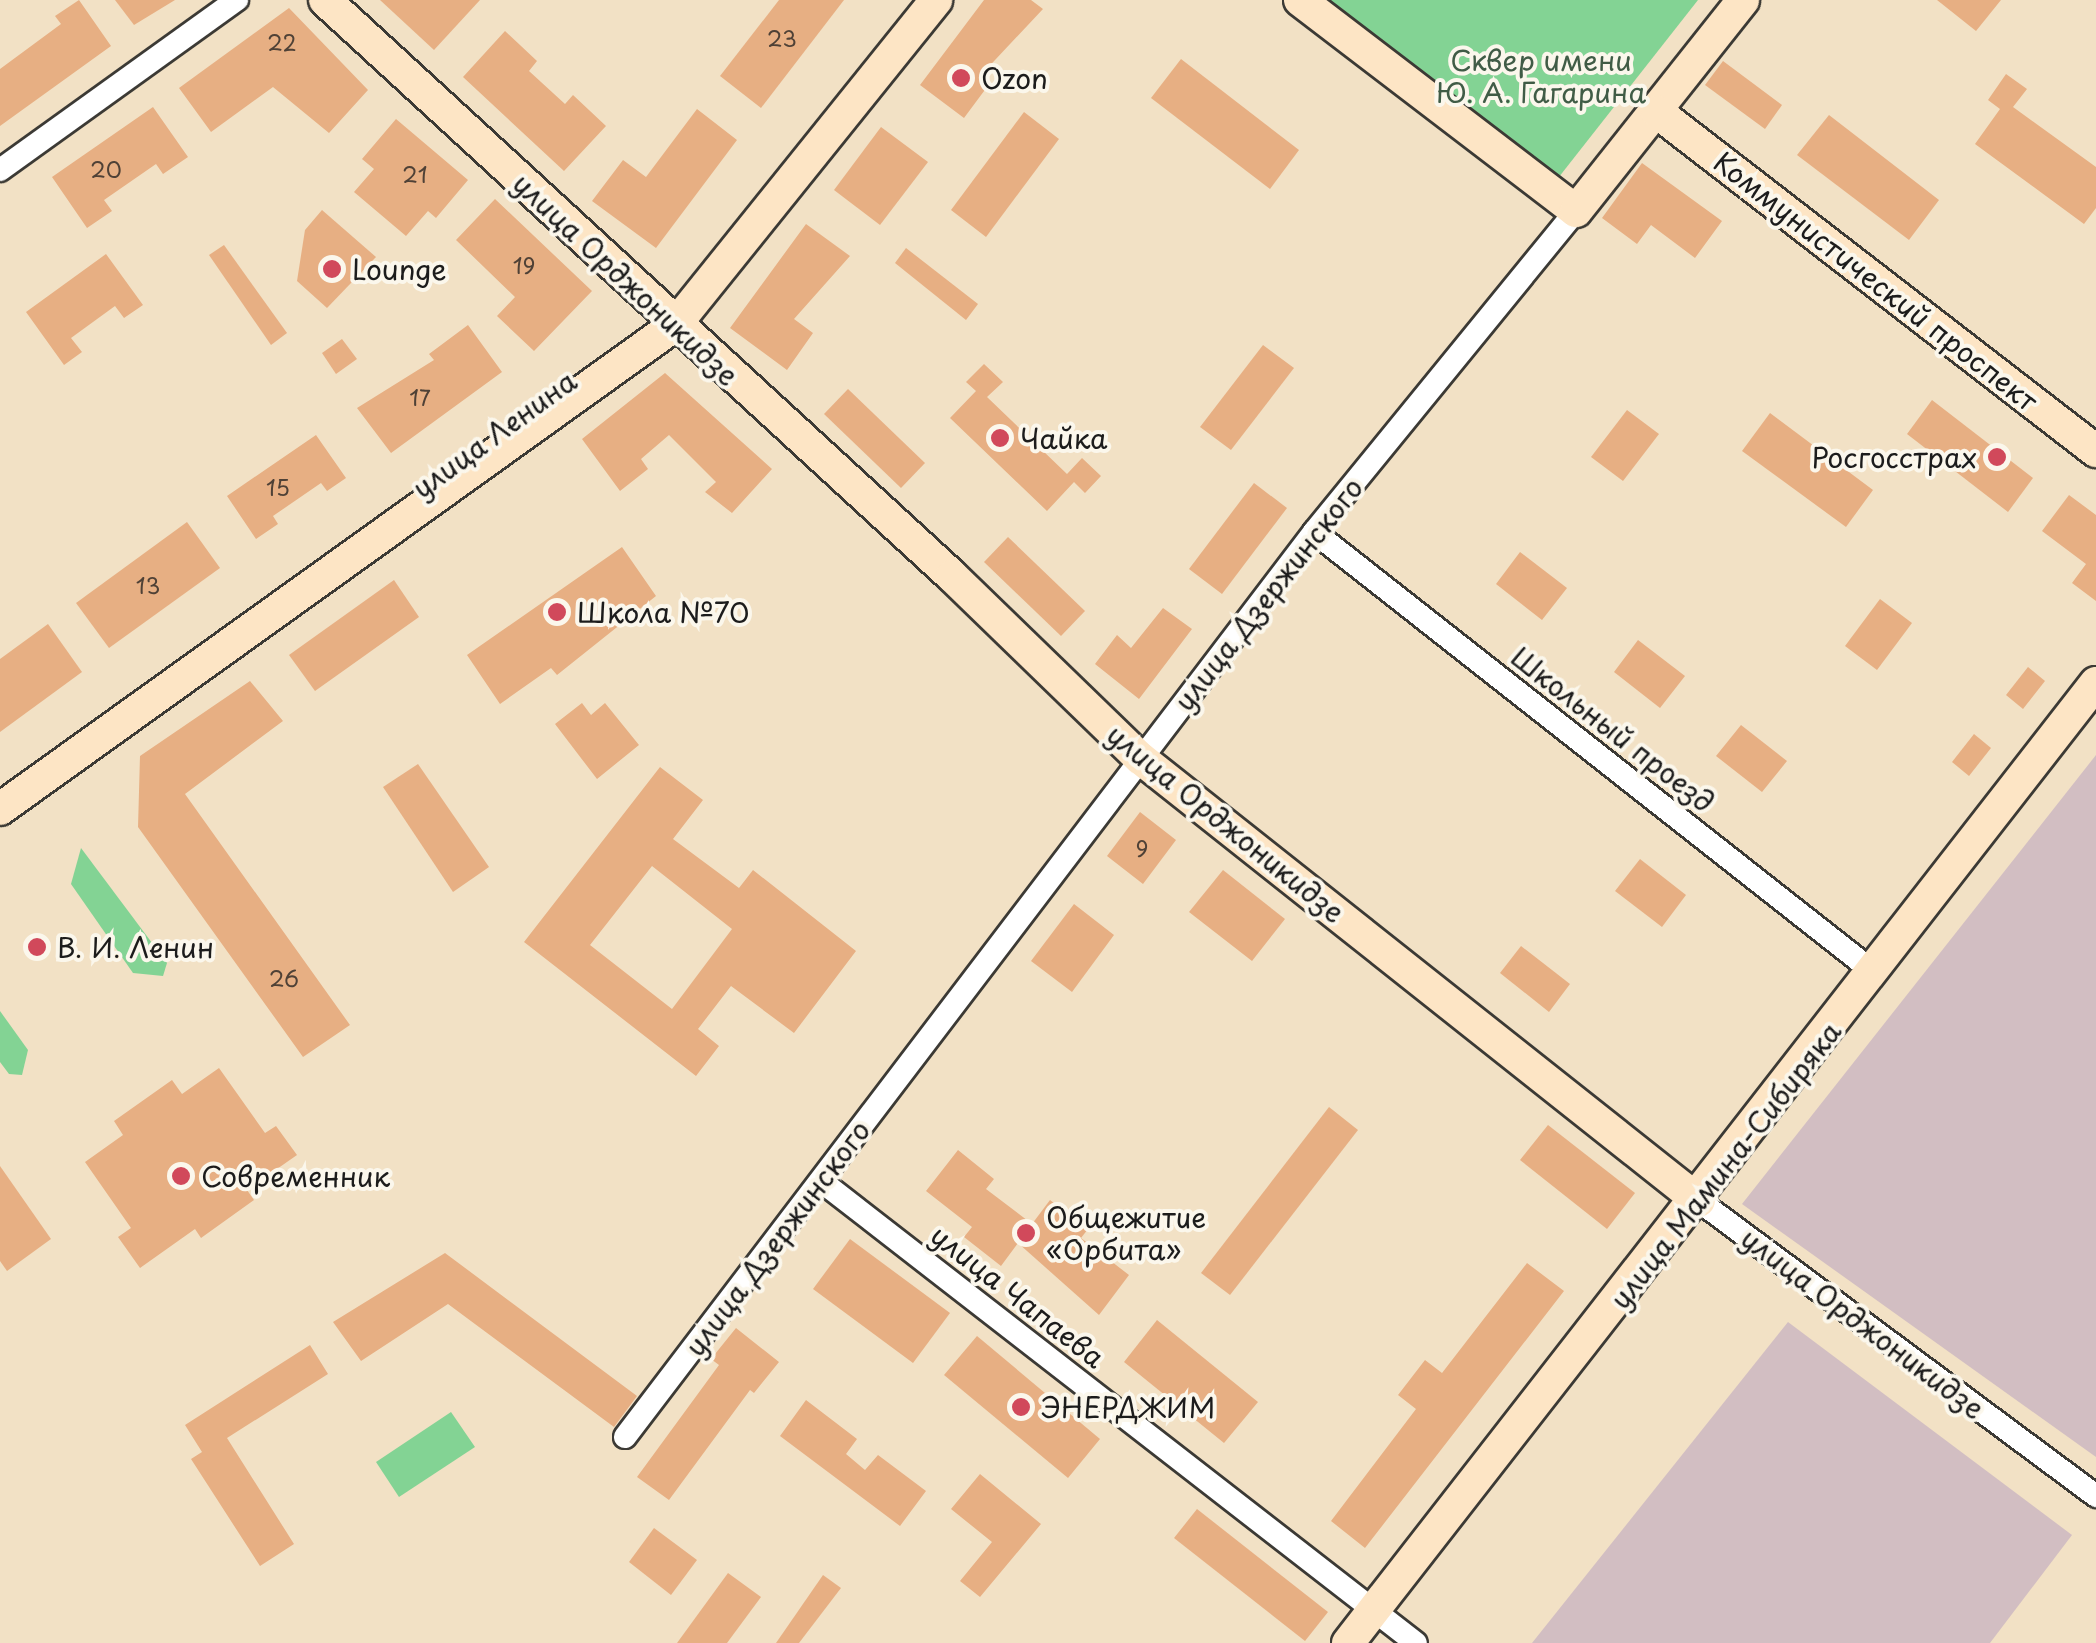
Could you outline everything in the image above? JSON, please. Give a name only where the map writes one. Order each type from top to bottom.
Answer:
[{"type":"street","points":[[0,170],[237,0]]},
{"type":"street","name":"улица Орджоникидзе","points":[[325,0],[952,576],[1140,758],[1699,1201],[2096,1496]]},
{"type":"street","points":[[1300,0],[1576,211]]},
{"type":"street","name":"улица Дзержинского","points":[[625,1437],[1314,532],[1743,0]]},
{"type":"street","name":"улица Ленина","points":[[0,792],[413,504],[668,319],[919,10]]},
{"type":"street","name":"Коммунистический проспект","points":[[1656,112],[2096,451]]},
{"type":"street","points":[[0,809],[413,504]]},
{"type":"street","name":"Школьный проезд","points":[[1314,532],[1875,973]]},
{"type":"street","name":"улица Мамина-Сибиряка","points":[[1348,1643],[1699,1201],[2096,683]]},
{"type":"street","name":"улица Чапаева","points":[[821,1181],[1416,1643]]},
{"type":"shaded area","points":[[2096,755],[2096,1457],[1742,1204]]},
{"type":"shaded area","points":[[1788,1322],[2072,1535],[1990,1643],[1532,1643]]},
{"type":"green space","name":"Сквер имени Ю. А. Гагарина","points":[[1318,0],[1698,0],[1555,182]]},
{"type":"green space","points":[[81,848],[167,963],[163,976],[133,973],[71,884]]},
{"type":"green space","points":[[0,1011],[28,1050],[22,1075],[9,1074],[0,1062]]},
{"type":"green space","points":[[451,1412],[475,1447],[399,1497],[376,1462]]},
{"type":"building","points":[[79,0],[111,46],[0,126],[0,69],[61,24],[55,16]]},
{"type":"building","points":[[115,0],[175,0],[134,25]]},
{"type":"building","points":[[380,0],[480,0],[434,50]]},
{"type":"building","points":[[779,0],[844,0],[761,108],[720,76]]},
{"type":"building","points":[[984,0],[1031,0],[1043,9],[980,76],[990,83],[964,118],[920,85]]},
{"type":"building","points":[[1937,0],[2001,0],[1976,31]]},
{"type":"building","points":[[289,8],[368,90],[329,133],[273,87],[211,132],[179,88]]},
{"type":"building","points":[[505,31],[537,61],[529,71],[565,104],[573,95],[606,126],[564,171],[463,77]]},
{"type":"building","points":[[1181,59],[1299,150],[1270,189],[1151,98]]},
{"type":"building","points":[[1723,61],[1782,105],[1765,129],[1705,85]]},
{"type":"building","points":[[2006,74],[2027,89],[2013,107],[2096,167],[2096,208],[2084,224],[1975,144],[2000,109],[1988,100]]},
{"type":"building","points":[[153,107],[188,157],[163,174],[156,164],[104,200],[112,211],[87,228],[52,177]]},
{"type":"building","points":[[697,109],[737,140],[656,248],[592,201],[623,160],[646,177]]},
{"type":"building","points":[[1024,112],[1059,139],[986,237],[951,210]]},
{"type":"building","points":[[1829,115],[1939,200],[1909,240],[1797,155]]},
{"type":"building","points":[[396,119],[468,180],[436,218],[428,211],[406,236],[354,192],[374,169],[362,159]]},
{"type":"building","points":[[881,127],[928,162],[880,225],[834,190]]},
{"type":"building","points":[[1642,163],[1722,221],[1695,258],[1651,225],[1637,244],[1602,218]]},
{"type":"building","points":[[495,199],[592,291],[534,351],[497,316],[515,297],[456,240]]},
{"type":"building","name":"Lounge","points":[[322,210],[376,257],[327,308],[297,281],[305,230]]},
{"type":"building","points":[[806,224],[850,256],[794,319],[813,333],[787,370],[730,328]]},
{"type":"building","points":[[224,245],[287,333],[271,345],[209,255]]},
{"type":"building","points":[[906,248],[978,304],[966,320],[895,263]]},
{"type":"building","points":[[106,254],[143,305],[124,318],[115,306],[71,338],[82,352],[64,365],[26,312]]},
{"type":"building","points":[[468,325],[502,372],[391,453],[357,408],[434,360],[429,354]]},
{"type":"building","points":[[342,339],[357,359],[336,374],[322,353]]},
{"type":"building","points":[[1263,345],[1294,368],[1231,450],[1200,427]]},
{"type":"building","name":"Чайка","points":[[984,364],[1003,382],[987,397],[1067,474],[1082,458],[1101,476],[1085,493],[1074,482],[1047,511],[950,418],[976,391],[966,382]]},
{"type":"building","points":[[665,373],[772,469],[732,513],[705,492],[716,482],[669,435],[641,459],[648,469],[620,491],[582,439]]},
{"type":"building","points":[[848,389],[925,463],[901,488],[824,414]]},
{"type":"building","points":[[1932,400],[2033,478],[2008,512],[1907,434]]},
{"type":"building","points":[[1627,410],[1659,434],[1623,481],[1591,457]]},
{"type":"building","points":[[1770,413],[1873,490],[1846,527],[1742,451]]},
{"type":"building","points":[[316,435],[346,478],[327,491],[321,483],[273,516],[278,524],[256,539],[227,496]]},
{"type":"building","points":[[1254,483],[1287,508],[1222,594],[1189,569]]},
{"type":"building","points":[[2069,495],[2096,515],[2096,601],[2072,583],[2086,564],[2042,531]]},
{"type":"building","points":[[187,522],[220,568],[109,648],[76,603]]},
{"type":"building","points":[[1008,537],[1085,611],[1061,636],[984,562]]},
{"type":"building","points":[[622,547],[656,596],[557,675],[551,668],[500,704],[467,655]]},
{"type":"building","points":[[1520,552],[1567,588],[1542,620],[1496,584]]},
{"type":"building","points":[[394,580],[419,617],[315,691],[289,655]]},
{"type":"building","points":[[1880,599],[1912,623],[1877,670],[1845,646]]},
{"type":"building","points":[[1163,608],[1192,629],[1139,699],[1095,664],[1117,635],[1131,648]]},
{"type":"building","points":[[48,624],[82,672],[0,732],[0,659]]},
{"type":"building","points":[[1638,640],[1685,676],[1660,708],[1614,672]]},
{"type":"building","points":[[2028,667],[2045,681],[2023,709],[2006,695]]},
{"type":"building","points":[[250,681],[283,721],[185,794],[350,1025],[303,1057],[138,827],[140,756]]},
{"type":"building","points":[[582,703],[591,715],[605,703],[639,745],[597,779],[555,724]]},
{"type":"building","points":[[1741,725],[1787,761],[1762,792],[1716,756]]},
{"type":"building","points":[[1974,734],[1991,748],[1969,776],[1952,762]]},
{"type":"building","points":[[418,764],[489,867],[453,892],[383,787]]},
{"type":"building","points":[[660,767],[703,800],[673,839],[739,888],[753,870],[856,951],[794,1033],[731,986],[698,1029],[719,1046],[696,1076],[524,942]],"holes":[[[652,866],[732,929],[672,1009],[590,945]]]},
{"type":"building","points":[[1140,812],[1176,840],[1143,884],[1107,856]]},
{"type":"building","points":[[1640,859],[1686,895],[1662,927],[1615,891]]},
{"type":"building","points":[[1223,870],[1285,919],[1252,961],[1189,912]]},
{"type":"building","points":[[1074,904],[1114,935],[1072,992],[1031,961]]},
{"type":"building","points":[[1521,946],[1570,984],[1549,1012],[1500,973]]},
{"type":"building","name":"Современник","points":[[219,1068],[265,1133],[276,1126],[297,1155],[247,1190],[254,1200],[201,1238],[195,1229],[140,1268],[118,1237],[131,1228],[85,1162],[123,1135],[114,1121],[172,1080],[182,1094]]},
{"type":"building","points":[[1329,1107],[1358,1130],[1230,1295],[1201,1273]]},
{"type":"building","points":[[1548,1125],[1635,1193],[1607,1229],[1520,1160]]},
{"type":"building","name":"Общежитие «Орбита»","points":[[958,1150],[994,1179],[986,1189],[1032,1224],[1050,1200],[1088,1229],[1081,1238],[1129,1275],[1099,1315],[1018,1243],[1001,1266],[964,1237],[972,1227],[926,1191]]},
{"type":"building","points":[[0,1166],[51,1239],[7,1271],[0,1261]]},
{"type":"building","points":[[850,1239],[950,1313],[913,1363],[813,1289]]},
{"type":"building","points":[[445,1253],[637,1396],[614,1427],[448,1304],[361,1361],[333,1322]]},
{"type":"building","points":[[1527,1263],[1564,1291],[1365,1548],[1331,1521],[1416,1409],[1398,1395],[1425,1360],[1442,1373]]},
{"type":"building","points":[[1157,1320],[1258,1402],[1224,1443],[1124,1362]]},
{"type":"building","points":[[736,1328],[779,1362],[754,1393],[750,1390],[669,1500],[637,1477],[719,1365],[711,1359]]},
{"type":"building","points":[[977,1336],[1100,1439],[1068,1478],[944,1375]]},
{"type":"building","points":[[310,1345],[328,1374],[227,1438],[294,1544],[260,1566],[191,1459],[202,1452],[185,1425]]},
{"type":"building","points":[[806,1400],[857,1439],[846,1454],[865,1470],[878,1455],[926,1491],[900,1526],[780,1436]]},
{"type":"building","points":[[980,1474],[1041,1524],[980,1597],[960,1581],[992,1542],[951,1509]]},
{"type":"building","points":[[1197,1509],[1328,1612],[1305,1641],[1174,1538]]},
{"type":"building","points":[[654,1528],[697,1560],[671,1595],[629,1562]]},
{"type":"building","points":[[728,1573],[761,1597],[727,1643],[677,1643]]},
{"type":"building","points":[[823,1575],[841,1588],[799,1643],[776,1643]]},
{"type":"place","name":"Ozon","points":[[961,78]]},
{"type":"place","name":"Lounge","points":[[332,269]]},
{"type":"place","name":"Чайка","points":[[1000,438]]},
{"type":"place","name":"Росгосстрах","points":[[1997,457]]},
{"type":"place","name":"Школа №70","points":[[557,612]]},
{"type":"place","name":"В. И. Ленин","points":[[37,947]]},
{"type":"place","name":"Современник","points":[[181,1176]]},
{"type":"place","name":"Общежитие «Орбита»","points":[[1026,1233]]},
{"type":"place","name":"ЭНЕРДЖИМ","points":[[1021,1407]]}]
